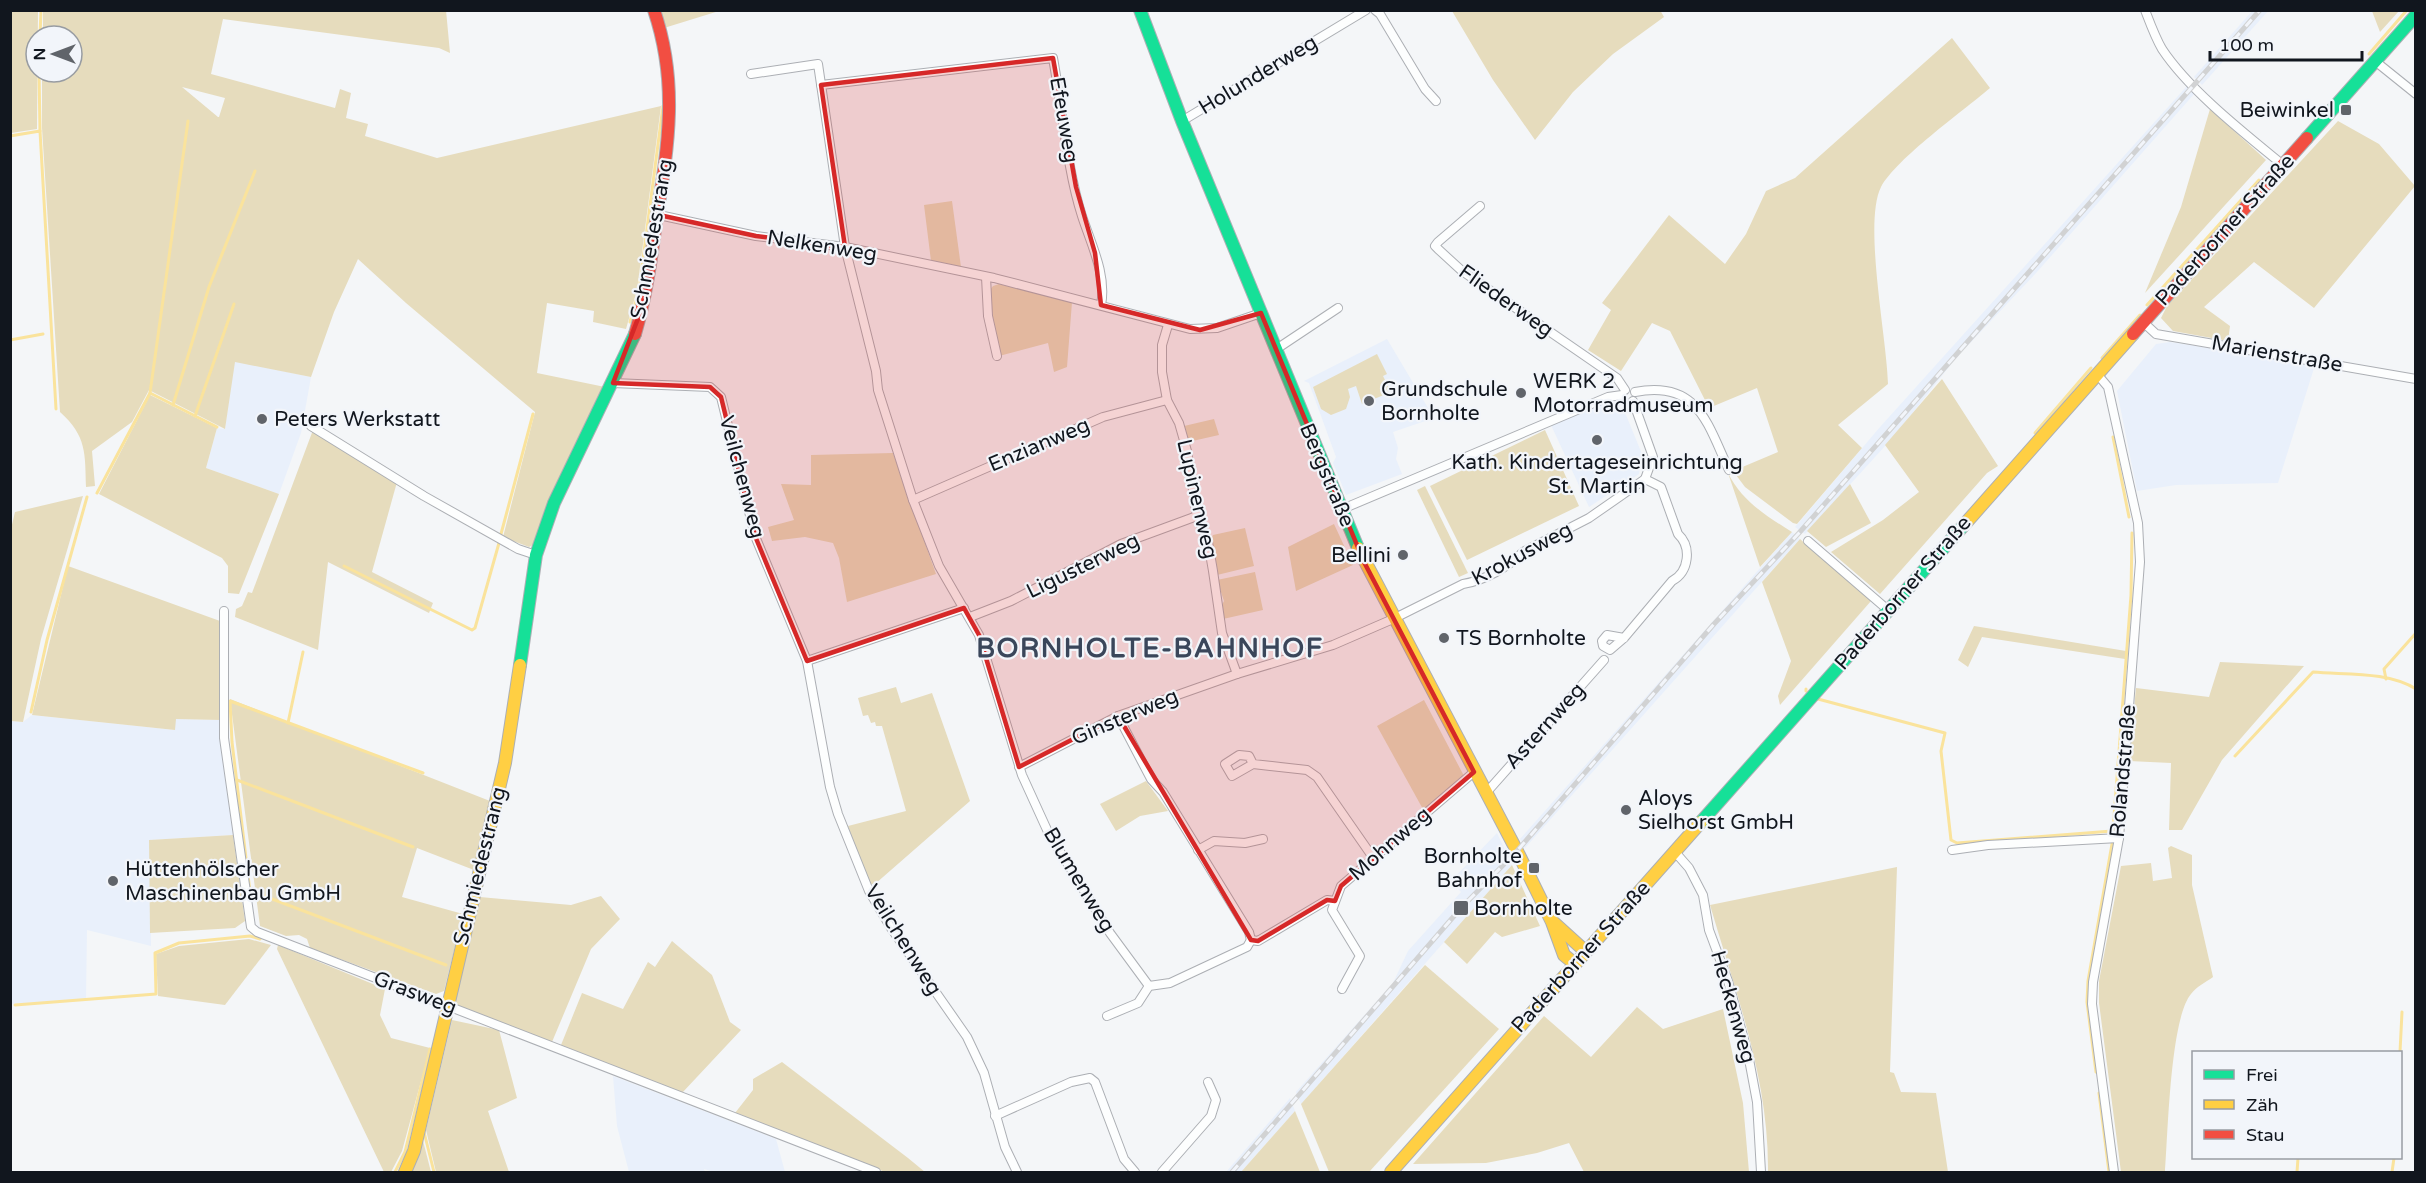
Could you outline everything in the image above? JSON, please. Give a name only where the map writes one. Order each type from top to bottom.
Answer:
[{"type":"street","name":"Schmiedestrang","points":[[405,1173],[414,1151],[505,763],[536,555],[554,503],[634,337],[644,303],[670,134],[671,98],[663,38],[654,10]]},
{"type":"street","name":"Bergstraße","points":[[1140,10],[1182,121],[1340,510],[1393,619],[1552,922],[1564,955],[1575,964]]},
{"type":"street","name":"Holunderweg","points":[[1182,121],[1366,10]]},
{"type":"street","points":[[1375,10],[1380,14],[1425,89],[1436,101]]},
{"type":"street","points":[[2145,10],[2160,46],[2193,86],[2283,165]]},
{"type":"street","name":"Paderborner Straße","points":[[1390,1173],[2415,15]]},
{"type":"street","name":"Efeuweg","points":[[821,85],[1053,58],[1082,217],[1095,253],[1102,296],[1101,305]]},
{"type":"street","points":[[2375,61],[2415,94]]},
{"type":"street","points":[[752,74],[818,64],[845,247],[876,371],[878,390],[913,500],[939,566],[979,635],[1019,767]]},
{"type":"street","name":"Fliederweg","points":[[1480,206],[1435,246],[1462,271],[1617,378],[1623,392]]},
{"type":"street","name":"Nelkenweg","points":[[659,215],[756,236],[845,247],[986,277],[1101,305],[1168,325],[1200,330],[1229,325],[1261,313]]},
{"type":"street","points":[[986,277],[988,316],[997,356]]},
{"type":"street","points":[[1275,350],[1338,308]]},
{"type":"street","name":"Marienstraße","points":[[2143,322],[2156,334],[2415,379]]},
{"type":"street","name":"Lupinenweg","points":[[1168,325],[1162,345],[1162,372],[1167,400],[1179,423],[1187,451],[1197,516],[1208,542],[1222,633],[1237,674]]},
{"type":"street","name":"Rolandstraße","points":[[2097,374],[2108,387],[2138,523],[2140,562],[2119,838],[2092,982],[2092,1004],[2114,1173]]},
{"type":"street","name":"Veilchenweg","points":[[613,384],[710,387],[721,397],[755,536],[807,662],[830,788],[869,891],[891,928],[968,1037],[984,1073],[1005,1147],[1017,1173]]},
{"type":"street","points":[[1623,392],[1625,402],[1634,396],[1665,390],[1680,394],[1694,403],[1703,413],[1729,470]]},
{"type":"street","points":[[1340,510],[1608,397],[1623,392],[1634,396]]},
{"type":"street","points":[[1624,638],[1672,581],[1679,578],[1687,560],[1683,539],[1677,534],[1661,488],[1645,479],[1653,457],[1634,396]]},
{"type":"street","name":"Enzianweg","points":[[913,500],[1102,417],[1167,400]]},
{"type":"street","points":[[310,426],[424,496],[519,549],[536,555]]},
{"type":"street","name":"Krokusweg","points":[[1393,619],[1463,584],[1475,582],[1516,560],[1523,552],[1588,518],[1645,479]]},
{"type":"street","name":"Ligusterweg","points":[[970,617],[1011,601],[1121,544],[1197,516]]},
{"type":"street","points":[[1808,541],[1888,610]]},
{"type":"street","points":[[807,662],[964,608]]},
{"type":"street","name":"Grasweg","points":[[224,611],[224,738],[251,927],[256,932],[876,1173]]},
{"type":"street","name":"Ginsterweg","points":[[1019,767],[1118,716],[1237,674],[1333,645],[1393,619]]},
{"type":"street","name":"Asternweg","points":[[1485,793],[1604,660]]},
{"type":"street","points":[[1107,1016],[1138,1003],[1149,986],[1170,983],[1247,947],[1251,940],[1249,932],[1163,792],[1151,779],[1118,716]]},
{"type":"street","points":[[1253,764],[1301,768],[1317,777],[1374,859]]},
{"type":"street","name":"Blumenweg","points":[[1019,767],[1048,832],[1110,933],[1149,986]]},
{"type":"street","name":"Mohnweg","points":[[1342,989],[1360,956],[1332,910],[1341,886],[1474,772]]},
{"type":"street","points":[[1952,850],[1988,845],[2119,838]]},
{"type":"street","points":[[1198,850],[1214,841],[1245,843],[1263,839]]},
{"type":"street","name":"Heckenweg","points":[[1675,852],[1689,868],[1703,895],[1709,930],[1728,981],[1749,1054],[1757,1102],[1761,1173]]},
{"type":"street","points":[[1251,940],[1258,941],[1327,900],[1335,901]]},
{"type":"street","name":"Bergstraße","points":[[1552,922],[1585,951]]},
{"type":"street","points":[[995,1116],[1071,1082],[1090,1078],[1095,1082],[1124,1159],[1136,1173]]},
{"type":"street","points":[[1162,1173],[1211,1116],[1216,1100],[1208,1082]]},
{"type":"highlighted area","points":[[1053,58],[1076,187],[1095,253],[1101,305],[1200,330],[1261,313],[1364,562],[1474,772],[1341,886],[1335,901],[1327,900],[1258,941],[1251,940],[1118,716],[1019,767],[979,635],[964,608],[807,661],[755,536],[721,397],[710,387],[613,383],[644,303],[659,215],[756,236],[845,247],[821,85]]},
{"type":"shaded area","points":[[446,10],[450,53],[439,48],[223,19],[211,74],[335,108],[340,89],[351,93],[346,118],[368,124],[365,136],[437,158],[661,106],[637,290],[626,329],[593,322],[594,311],[547,303],[537,373],[605,387],[550,500],[533,545],[529,547],[503,537],[535,412],[406,303],[358,259],[334,312],[311,377],[235,362],[225,429],[149,390],[132,422],[92,451],[95,486],[86,487],[83,446],[75,429],[60,412],[42,128],[42,84],[84,84],[84,24],[43,24],[43,11]],"holes":[[[182,87],[225,98],[218,117]]]},
{"type":"shaded area","points":[[1660,10],[1664,17],[1613,54],[1573,92],[1535,140],[1493,80],[1452,11]]},
{"type":"shaded area","points":[[2253,10],[2268,11],[2202,85],[2194,77]]},
{"type":"shaded area","points":[[10,11],[38,11],[38,24],[24,24],[24,84],[37,84],[37,129],[11,133]]},
{"type":"shaded area","points":[[658,11],[719,11],[664,28]]},
{"type":"shaded area","points":[[2372,11],[2399,11],[2380,32]]},
{"type":"shaded area","points":[[1952,38],[1990,88],[1915,149],[1889,175],[1881,187],[1876,204],[1874,226],[1877,282],[1888,384],[1838,425],[1862,448],[1797,524],[1793,523],[1745,487],[1733,471],[1778,452],[1757,388],[1709,408],[1670,331],[1652,323],[1621,371],[1588,350],[1611,310],[1602,303],[1669,215],[1725,264],[1746,234],[1766,191],[1795,178]]},
{"type":"shaded area","points":[[2187,86],[2195,93],[2037,272],[1956,358],[1896,434],[1805,534],[1795,527],[1880,427]]},
{"type":"shaded area","points":[[2210,109],[2266,160],[2145,293],[2181,207]]},
{"type":"shaded area","points":[[2338,121],[2379,144],[2415,186],[2314,308],[2254,262],[2204,307],[2230,326],[2228,341],[2173,331],[2161,318],[2167,306]]},
{"type":"shaded area","points":[[952,201],[961,267],[931,261],[924,205]]},
{"type":"shaded area","points":[[999,284],[1072,302],[1067,367],[1054,372],[1048,343],[999,356],[989,291],[993,286]]},
{"type":"shaded area","name":"Grundschule Bornholte","points":[[1387,339],[1434,418],[1393,432],[1398,448],[1396,459],[1402,474],[1346,495],[1333,463],[1336,457],[1309,383],[1304,381]]},
{"type":"shaded area","points":[[2170,342],[2315,365],[2278,483],[2176,485],[2137,491],[2117,391],[2156,344]]},
{"type":"shaded area","points":[[1377,354],[1387,374],[1383,376],[1391,392],[1362,404],[1356,386],[1348,389],[1350,397],[1346,409],[1331,415],[1321,409],[1313,387]]},
{"type":"shaded area","points":[[234,361],[311,377],[301,433],[279,494],[206,468],[217,428],[225,429]]},
{"type":"shaded area","points":[[1942,379],[1998,466],[1987,473],[1880,594],[1831,552],[1883,520],[1919,492],[1885,445]]},
{"type":"shaded area","points":[[150,395],[217,428],[206,468],[279,494],[239,594],[228,593],[228,566],[222,558],[99,494]]},
{"type":"shaded area","name":"Kath. Kindertageseinrichtung St. Martin","points":[[1612,400],[1626,415],[1642,454],[1639,474],[1589,507],[1551,425]]},
{"type":"shaded area","points":[[1214,419],[1219,435],[1188,442],[1184,426]]},
{"type":"shaded area","points":[[313,430],[397,482],[372,572],[433,603],[429,613],[328,562],[318,650],[235,617],[236,609],[242,606],[248,592],[252,593]]},
{"type":"shaded area","points":[[1545,430],[1579,506],[1467,560],[1430,486]]},
{"type":"shaded area","points":[[893,453],[936,574],[847,602],[839,558],[833,543],[805,537],[772,541],[768,527],[794,520],[781,484],[811,485],[811,455]]},
{"type":"shaded area","points":[[1728,473],[1747,499],[1792,532],[1760,567]]},
{"type":"shaded area","points":[[1850,484],[1871,523],[1826,547],[1807,531]]},
{"type":"shaded area","points":[[1425,486],[1468,573],[1459,577],[1417,490]]},
{"type":"shaded area","points":[[83,496],[41,639],[23,722],[11,721],[10,533],[15,512]]},
{"type":"shaded area","points":[[1334,524],[1353,565],[1296,591],[1288,547]]},
{"type":"shaded area","points":[[1245,528],[1254,566],[1217,575],[1210,541],[1213,535]]},
{"type":"shaded area","points":[[1792,532],[1800,539],[1525,848],[1520,839]]},
{"type":"shaded area","points":[[1800,539],[1871,601],[1780,705],[1778,696],[1791,661],[1762,582]]},
{"type":"shaded area","points":[[68,566],[220,621],[221,720],[176,719],[175,730],[32,715]]},
{"type":"shaded area","points":[[1255,572],[1263,610],[1223,619],[1221,607],[1224,601],[1217,580]]},
{"type":"shaded area","points":[[1974,626],[2126,651],[2125,659],[1982,637],[1968,667],[1958,660]]},
{"type":"shaded area","points":[[2220,662],[2304,666],[2222,760],[2182,830],[2169,830],[2171,763],[2129,761],[2136,688],[2209,697]]},
{"type":"shaded area","points":[[896,687],[901,703],[932,693],[970,801],[875,884],[869,884],[848,826],[906,811],[882,726],[876,726],[875,722],[871,723],[868,715],[863,716],[858,698]]},
{"type":"shaded area","points":[[230,699],[490,801],[474,870],[417,848],[402,897],[463,914],[444,991],[436,994],[310,948],[307,939],[299,935],[286,936],[260,926]]},
{"type":"shaded area","points":[[1424,700],[1464,776],[1424,811],[1377,726]]},
{"type":"shaded area","points":[[32,715],[175,730],[175,719],[221,720],[233,835],[150,840],[151,946],[87,930],[86,999],[11,1004],[10,721],[23,722]]},
{"type":"shaded area","points":[[1146,781],[1168,811],[1140,816],[1116,831],[1100,804]]},
{"type":"shaded area","points":[[1497,833],[1512,865],[1301,1104],[1296,1092],[1393,983],[1408,951],[1461,892],[1451,881]]},
{"type":"shaded area","points":[[233,835],[245,921],[235,928],[150,933],[149,840]]},
{"type":"shaded area","points":[[2171,846],[2192,855],[2192,885],[2213,977],[2191,994],[2178,1027],[2171,1079],[2165,1172],[2121,1172],[2099,1003],[2099,981],[2121,866],[2151,863],[2153,881],[2172,878],[2168,848]]},
{"type":"shaded area","points":[[1512,865],[1540,926],[1502,937],[1495,932],[1467,964],[1444,942]]},
{"type":"shaded area","points":[[1897,867],[1890,1072],[1894,1073],[1901,1092],[1936,1093],[1948,1172],[1768,1172],[1767,1137],[1757,1070],[1710,905]]},
{"type":"shaded area","points":[[601,896],[620,919],[591,949],[552,1042],[455,1004],[480,897],[571,905]]},
{"type":"shaded area","points":[[249,939],[271,945],[225,1005],[158,996],[156,954],[179,946]]},
{"type":"shaded area","points":[[672,941],[712,975],[730,1022],[741,1030],[682,1093],[561,1045],[582,993],[623,1009],[648,962],[655,967]]},
{"type":"shaded area","points":[[278,945],[385,989],[380,1015],[391,1038],[430,1048],[402,1151],[391,1172],[384,1172],[277,949]]},
{"type":"shaded area","points":[[1425,965],[1499,1029],[1369,1172],[1329,1172],[1301,1104]]},
{"type":"shaded area","points":[[1637,1007],[1663,1029],[1723,1009],[1743,1103],[1749,1172],[1584,1172],[1569,1143],[1537,1153],[1486,1163],[1413,1164],[1544,1016],[1591,1057]]},
{"type":"shaded area","points":[[452,1020],[499,1030],[517,1098],[488,1111],[509,1172],[436,1172],[426,1130]]},
{"type":"shaded area","points":[[782,1062],[925,1172],[885,1172],[735,1113],[753,1090],[753,1079]]},
{"type":"shaded area","points":[[613,1076],[776,1139],[785,1172],[714,1172],[704,1169],[705,1172],[629,1172],[617,1126]]},
{"type":"shaded area","points":[[1290,1098],[1295,1111],[1241,1172],[1226,1172]]},
{"type":"shaded area","points":[[1295,1111],[1320,1172],[1241,1172]]},
{"type":"shaded area","points":[[421,1133],[431,1172],[410,1172]]},
{"type":"waterway","points":[[40,24],[41,10]]},
{"type":"waterway","points":[[2369,54],[2407,10]]},
{"type":"waterway","points":[[39,84],[40,131]]},
{"type":"waterway","points":[[630,322],[639,290],[663,106]]},
{"type":"waterway","points":[[97,493],[150,393],[188,121]]},
{"type":"waterway","points":[[10,136],[40,131],[56,409]]},
{"type":"waterway","points":[[173,405],[209,287],[255,171]]},
{"type":"waterway","points":[[2147,305],[2259,180]]},
{"type":"waterway","points":[[195,416],[234,304]]},
{"type":"waterway","points":[[2102,358],[2140,315]]},
{"type":"waterway","points":[[10,340],[43,334]]},
{"type":"waterway","points":[[2035,433],[2091,368]]},
{"type":"waterway","points":[[150,393],[217,427]]},
{"type":"waterway","points":[[501,534],[533,414]]},
{"type":"waterway","points":[[2113,437],[2129,517]]},
{"type":"waterway","points":[[31,712],[47,640],[87,497]]},
{"type":"waterway","points":[[2113,830],[2131,595],[2132,533]]},
{"type":"waterway","points":[[344,566],[472,630],[475,628],[499,543]]},
{"type":"waterway","points":[[2386,679],[2384,669],[2416,633]]},
{"type":"waterway","points":[[288,723],[303,652]]},
{"type":"waterway","points":[[2235,756],[2313,672],[2393,679],[2416,689]]},
{"type":"waterway","points":[[1818,699],[1945,733],[1941,751],[1951,840],[1957,843],[2112,831]]},
{"type":"waterway","points":[[251,900],[232,742],[230,701],[423,773]]},
{"type":"waterway","points":[[237,780],[413,847]]},
{"type":"waterway","points":[[2096,1072],[2087,1002],[2088,981],[2112,844]]},
{"type":"waterway","points":[[251,891],[446,965]]},
{"type":"waterway","points":[[15,1005],[156,994],[155,953],[179,943],[250,936],[260,939]]},
{"type":"waterway","points":[[2400,1051],[2402,1012]]},
{"type":"waterway","points":[[395,1172],[405,1152],[430,1049]]},
{"type":"waterway","points":[[2099,1093],[2109,1172]]},
{"type":"waterway","points":[[424,1132],[434,1172]]},
{"type":"waterway","points":[[2297,1172],[2298,1159]]},
{"type":"waterway","points":[[2392,1172],[2394,1159]]},
{"type":"railway","points":[[1232,1172],[1461,908],[1517,851],[1714,624],[1799,533],[2260,10]]},
{"type":"traffic: fast","points":[[1140,10],[1182,121],[1358,548]]},
{"type":"traffic: fast","points":[[2307,138],[2416,15]]},
{"type":"traffic: fast","points":[[520,665],[536,555],[554,503],[635,334]]},
{"type":"traffic: fast","points":[[1701,822],[1964,525]]},
{"type":"traffic: slow","points":[[1964,525],[2133,334]]},
{"type":"traffic: slow","points":[[1358,548],[1517,851],[1552,922],[1564,955],[1575,964]]},
{"type":"traffic: slow","points":[[405,1172],[414,1151],[505,763],[520,665]]},
{"type":"traffic: slow","points":[[1391,1172],[1701,822]]},
{"type":"traffic: slow","points":[[1553,922],[1585,951]]},
{"type":"traffic: jam","points":[[635,334],[650,264],[669,116],[667,64],[654,10]]},
{"type":"traffic: jam","points":[[2133,334],[2307,138]]},
{"type":"place","name":"Beiwinkel","points":[[2346,110]]},
{"type":"place","name":"WERK 2 Motorradmuseum","points":[[1521,393]]},
{"type":"place","name":"Grundschule Bornholte","points":[[1369,401]]},
{"type":"place","name":"Peters Werkstatt","points":[[262,419]]},
{"type":"place","name":"Kath. Kindertageseinrichtung St. Martin","points":[[1597,440]]},
{"type":"place","name":"Bellini","points":[[1403,555]]},
{"type":"place","name":"TS Bornholte","points":[[1444,638]]},
{"type":"place","name":"Aloys Sielhorst GmbH","points":[[1626,810]]},
{"type":"place","name":"Bornholte Bahnhof","points":[[1534,868]]},
{"type":"place","name":"Hüttenhölscher Maschinenbau GmbH","points":[[113,881]]},
{"type":"place","name":"Bornholte","points":[[1461,908]]},
{"type":"district","name":"BORNHOLTE-BAHNHOF","points":[[1150,648]]}]
